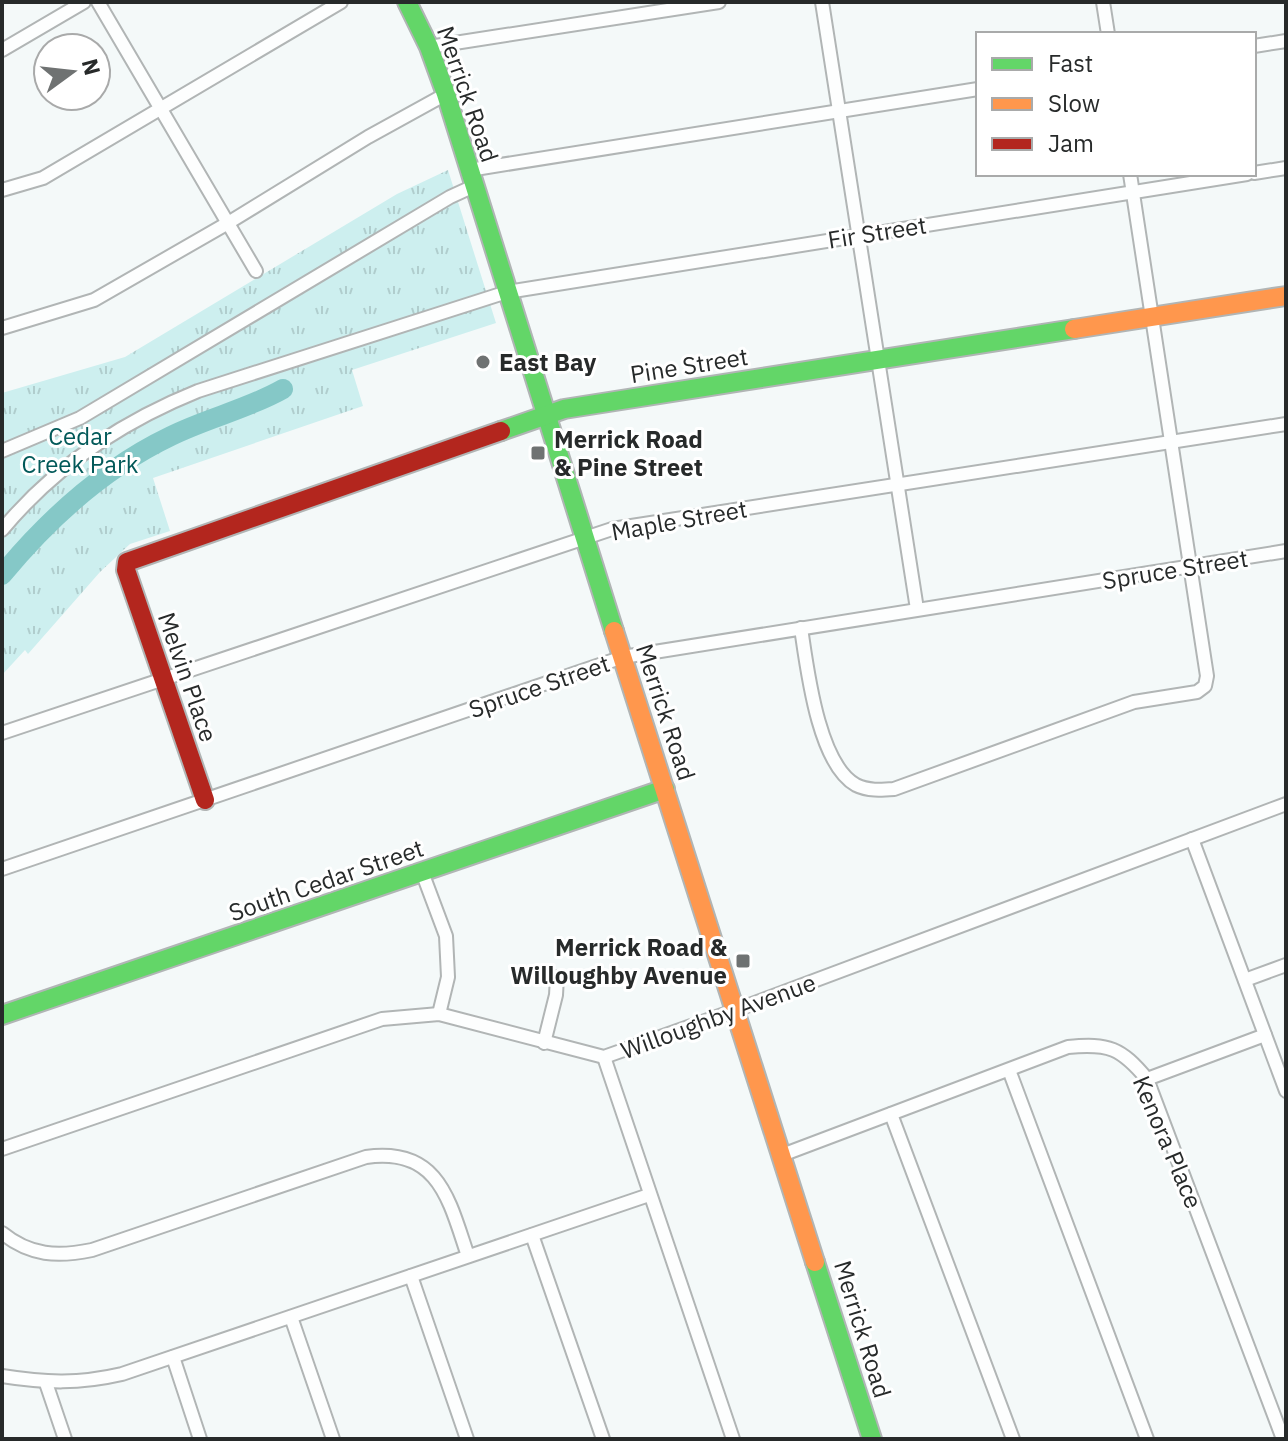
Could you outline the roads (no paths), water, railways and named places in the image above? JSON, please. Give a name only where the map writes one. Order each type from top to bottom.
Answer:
[{"type":"street","points":[[2,50],[84,2]]},
{"type":"street","points":[[98,2],[256,271]]},
{"type":"street","points":[[2,190],[43,178],[341,2]]},
{"type":"street","name":"Merrick Road","points":[[407,2],[429,47],[446,94],[872,1439]]},
{"type":"street","points":[[429,47],[719,2]]},
{"type":"street","points":[[822,2],[917,609]]},
{"type":"street","points":[[1103,2],[1108,32]]},
{"type":"street","points":[[1256,46],[1286,41]]},
{"type":"street","points":[[2,451],[80,418],[450,197],[472,178],[976,89]]},
{"type":"street","points":[[2,328],[94,300],[446,94]]},
{"type":"street","points":[[1256,173],[1286,168]]},
{"type":"street","points":[[801,628],[810,693],[833,762],[857,786],[874,790],[894,789],[1134,702],[1197,692],[1205,686],[1207,676],[1192,566],[1130,176]]},
{"type":"street","name":"Fir Street","points":[[2,530],[24,503],[67,463],[115,430],[160,406],[507,292],[1234,176]]},
{"type":"street","name":"Pine Street","points":[[126,570],[127,562],[133,559],[564,409],[1286,296]]},
{"type":"street","name":"Maple Street","points":[[2,733],[612,529],[1286,424]]},
{"type":"street","name":"Spruce Street","points":[[2,869],[623,657],[1286,551]]},
{"type":"street","name":"Melvin Place","points":[[126,570],[205,800]]},
{"type":"street","name":"South Cedar Street","points":[[2,1015],[665,789]]},
{"type":"street","name":"Willoughby Avenue","points":[[2,1149],[382,1019],[439,1014],[604,1057],[1286,804]]},
{"type":"street","points":[[1192,839],[1286,1091]]},
{"type":"street","points":[[422,872],[446,936],[448,977],[439,1014]]},
{"type":"street","points":[[1245,980],[1286,965]]},
{"type":"street","points":[[544,1043],[556,995],[557,977]]},
{"type":"street","points":[[1147,1079],[1265,1035]]},
{"type":"street","name":"Kenora Place","points":[[782,1155],[1068,1047],[1096,1044],[1128,1056],[1147,1079],[1283,1439]]},
{"type":"street","points":[[604,1057],[733,1439]]},
{"type":"street","points":[[1009,1070],[1147,1439]]},
{"type":"street","points":[[891,1114],[1013,1439]]},
{"type":"street","points":[[2,1233],[15,1244],[41,1254],[65,1256],[92,1250],[366,1157],[389,1154],[414,1161],[432,1173],[446,1193],[468,1256]]},
{"type":"street","points":[[2,1376],[46,1383],[101,1379],[649,1195]]},
{"type":"street","points":[[532,1235],[603,1439]]},
{"type":"street","points":[[411,1276],[467,1439]]},
{"type":"street","points":[[291,1317],[333,1439]]},
{"type":"street","points":[[173,1357],[200,1439]]},
{"type":"street","points":[[46,1383],[65,1439]]},
{"type":"waterway","points":[[2,575],[58,514],[123,463],[185,430],[283,389]]},
{"type":"place","name":"East Bay","points":[[483,362]]},
{"type":"place","name":"Merrick Road & Pine Street","points":[[538,453]]},
{"type":"place","name":"Merrick Road & Willoughby Avenue","points":[[743,961]]},
{"type":"park label","name":"Cedar Creek Park","points":[[80,450]]}]
